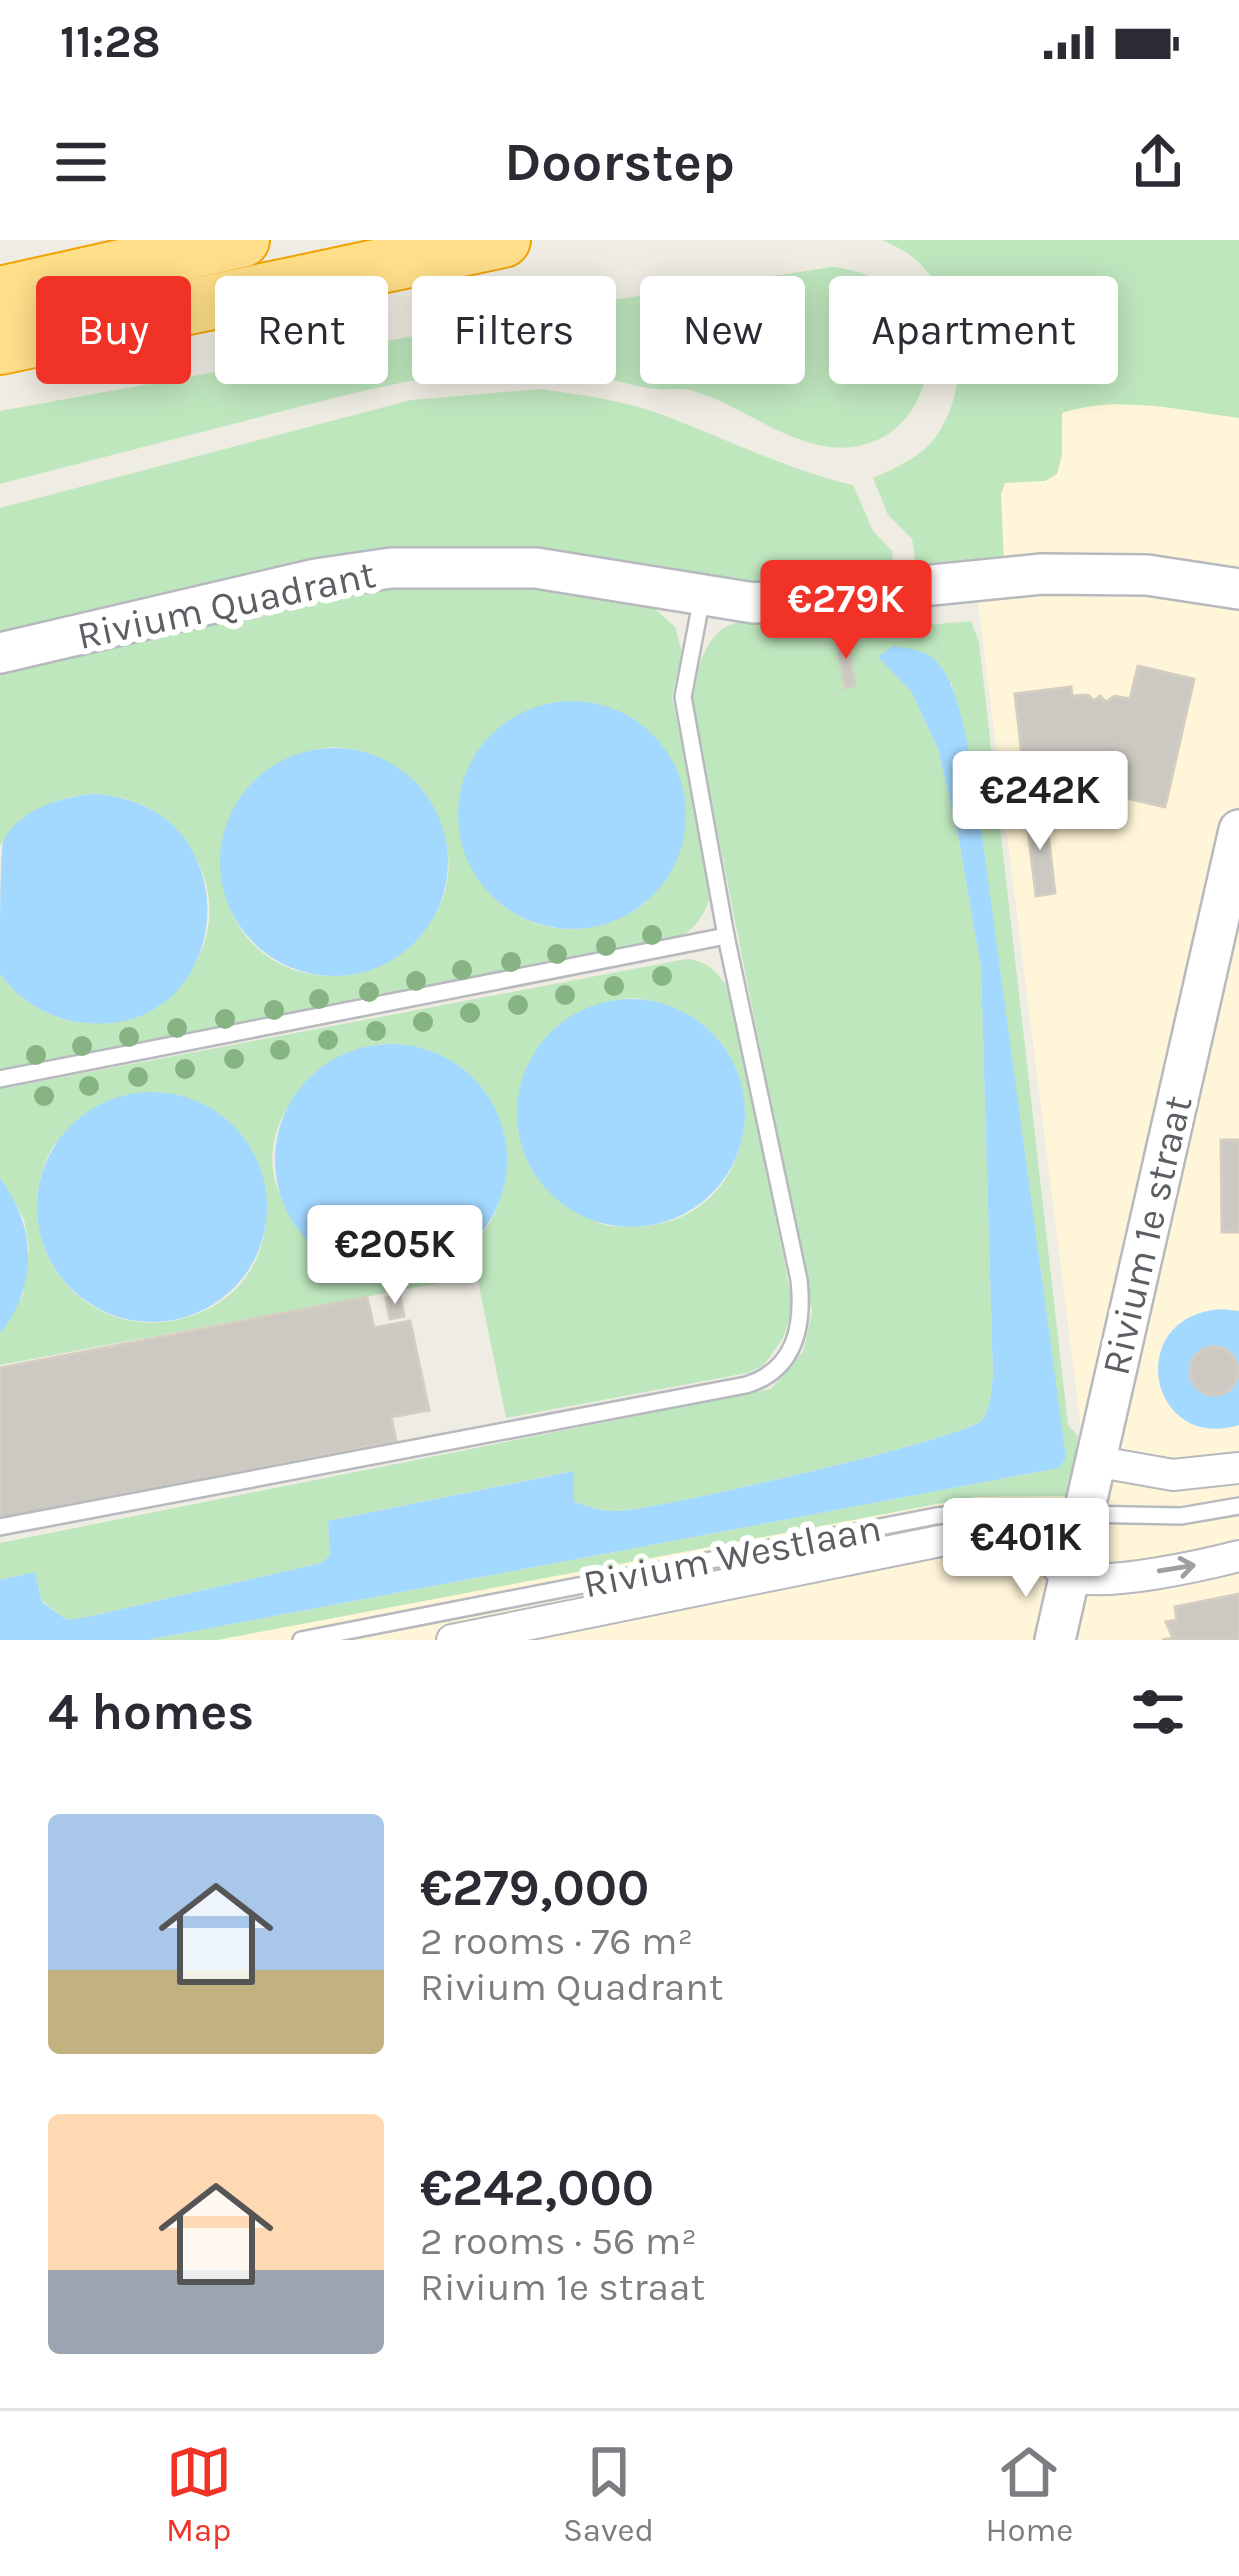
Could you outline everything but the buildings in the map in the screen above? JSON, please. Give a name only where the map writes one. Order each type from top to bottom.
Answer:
[{"type":"highway","points":[[0,294],[242,240]]},
{"type":"highway","points":[[0,347],[503,240]]},
{"type":"street","name":"Rivium Quadrant","points":[[0,653],[316,579],[391,568],[536,568],[754,603],[1042,574],[1147,575],[1239,589]]},
{"type":"street","name":"Rivium 1e straat","points":[[1055,1640],[1239,830]]},
{"type":"street","points":[[1094,1461],[1173,1475],[1239,1468]]},
{"type":"street","name":"Rivium Westlaan","points":[[452,1640],[485,1637],[945,1540],[979,1537],[1013,1542],[1040,1553],[1070,1576]]},
{"type":"street","points":[[1070,1576],[1107,1579],[1239,1556]]},
{"type":"lane","points":[[0,1527],[768,1378],[789,1355],[798,1336],[802,1305],[794,1249],[726,936],[683,697],[702,597]]},
{"type":"lane","points":[[0,1079],[726,936]]},
{"type":"lane","name":"Rivium Westlaan","points":[[301,1640],[936,1516],[983,1512],[1181,1516],[1239,1506]]},
{"type":"lane","points":[[485,1637],[493,1601]]},
{"type":"shaded area","points":[[1239,374],[1239,1640],[207,1640],[1086,1469],[955,415]]},
{"type":"green space","points":[[883,240],[1239,240],[1239,418],[1128,404],[1062,413],[1057,474],[1045,481],[1005,483],[1001,494],[1004,564],[917,572],[912,539],[888,515],[873,478],[929,445],[947,417],[957,384],[1118,384],[1118,276],[931,276],[911,256]]},
{"type":"green space","points":[[833,267],[868,276],[829,276],[829,384],[923,384],[903,421],[885,436],[863,445],[819,445],[693,391],[648,388],[616,381],[616,299],[640,296],[640,384],[805,384],[805,276],[773,276]]},
{"type":"green space","points":[[412,336],[412,382],[0,484],[0,411],[149,384],[191,384],[191,376],[215,372],[215,384],[388,384],[388,341]]},
{"type":"green space","points":[[541,389],[646,409],[779,462],[853,485],[873,531],[892,551],[894,575],[766,586],[521,550],[424,551],[302,568],[0,633],[0,508],[411,400]]},
{"type":"green space","points":[[465,579],[642,597],[675,627],[682,652],[672,697],[712,889],[698,921],[670,942],[0,1071],[0,974],[38,1008],[80,1022],[122,1019],[160,1002],[190,972],[207,934],[208,891],[188,844],[171,824],[151,809],[116,796],[59,800],[20,823],[0,845],[0,671],[375,585]],"holes":[[[540,706],[647,902],[592,927],[543,926],[503,904],[474,869],[460,826],[465,780],[490,738]],[[332,747],[371,755],[403,774],[428,800],[443,830],[449,864],[443,897],[426,929],[381,963],[336,976],[288,968],[253,944],[230,909],[222,868],[227,827],[247,790],[282,761]]]},
{"type":"green space","points":[[896,602],[904,627],[971,621],[979,642],[1068,1425],[1078,1436],[1070,1496],[975,1497],[217,1640],[147,1640],[1059,1468],[1066,1458],[952,684],[879,657],[911,691],[938,749],[981,968],[993,1376],[982,1420],[870,1457],[644,1507],[612,1511],[574,1502],[573,1471],[328,1521],[330,1555],[321,1563],[87,1617],[67,1620],[42,1601],[35,1572],[0,1580],[0,1543],[771,1389],[803,1352],[812,1312],[691,697],[709,645],[733,624],[777,614]]},
{"type":"green space","points":[[694,960],[714,970],[732,996],[791,1314],[783,1338],[764,1365],[747,1373],[506,1418],[477,1276],[0,1365],[0,1333],[23,1295],[29,1249],[24,1219],[0,1178],[0,1089]],"holes":[[[634,998],[683,1012],[718,1040],[738,1076],[744,1117],[737,1157],[716,1191],[683,1216],[637,1227],[597,1222],[582,1210],[519,1136],[518,1108],[531,1060],[545,1040],[583,1011]],[[381,1044],[434,1053],[472,1078],[496,1113],[506,1155],[501,1197],[481,1235],[447,1263],[398,1276],[360,1272],[329,1254],[282,1199],[273,1173],[273,1147],[280,1123],[311,1080],[356,1051]],[[153,1092],[199,1103],[233,1128],[256,1161],[266,1199],[263,1238],[248,1274],[219,1303],[176,1320],[135,1322],[96,1308],[66,1284],[40,1234],[37,1195],[56,1143]]]},
{"type":"water","points":[[893,646],[930,656],[949,680],[975,783],[1066,1458],[1059,1468],[147,1640],[0,1640],[0,1580],[35,1572],[42,1602],[67,1620],[87,1617],[321,1563],[330,1555],[328,1521],[574,1471],[574,1502],[613,1511],[645,1507],[870,1457],[982,1420],[993,1376],[981,968],[938,749],[911,691],[878,657]]},
{"type":"water","points":[[572,701],[616,710],[653,734],[677,771],[686,815],[677,859],[653,896],[616,920],[572,929],[528,920],[491,896],[467,859],[458,815],[467,771],[491,734],[528,710]]},
{"type":"water","points":[[334,748],[378,757],[415,781],[439,818],[448,862],[439,906],[415,943],[378,967],[334,976],[290,967],[253,943],[229,906],[220,862],[229,818],[253,781],[290,757]]},
{"type":"water","points":[[93,794],[146,807],[182,835],[202,874],[207,917],[198,959],[174,994],[136,1018],[86,1023],[37,1008],[0,974],[1,865],[3,841],[19,821],[54,802]]},
{"type":"water","points":[[631,999],[675,1007],[712,1032],[737,1069],[745,1113],[737,1157],[712,1194],[675,1219],[631,1227],[587,1219],[550,1194],[525,1157],[517,1113],[525,1069],[550,1032],[587,1007]]},
{"type":"water","points":[[391,1044],[435,1053],[473,1078],[498,1116],[507,1160],[498,1204],[473,1242],[435,1267],[391,1276],[347,1267],[309,1242],[284,1204],[275,1160],[284,1116],[309,1078],[347,1053]]},
{"type":"water","points":[[152,1092],[196,1101],[233,1126],[258,1163],[267,1207],[258,1251],[233,1288],[196,1313],[152,1322],[108,1313],[71,1288],[46,1251],[37,1207],[46,1163],[71,1126],[108,1101]]},
{"type":"water","points":[[0,1178],[21,1216],[28,1256],[22,1296],[0,1333]]},
{"type":"water","points":[[1221,1309],[1239,1311],[1239,1425],[1208,1428],[1184,1420],[1168,1402],[1159,1380],[1159,1356],[1169,1334],[1190,1317]],"holes":[[[1219,1347],[1234,1357],[1238,1375],[1227,1391],[1209,1394],[1194,1384],[1191,1366],[1201,1351]]]}]
